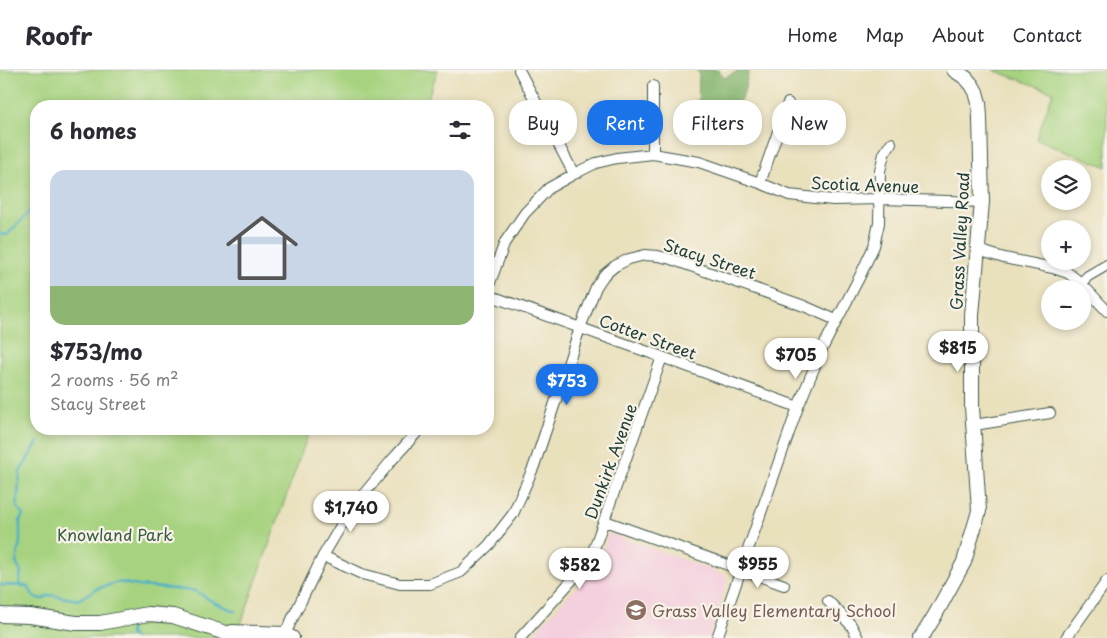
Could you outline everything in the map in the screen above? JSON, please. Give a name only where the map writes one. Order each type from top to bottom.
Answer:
[{"type":"main road","name":"Grass Valley Road","points":[[921,638],[964,562],[979,511],[972,407],[972,315],[982,202],[979,103],[972,85],[966,78],[954,70]]},
{"type":"main road","points":[[0,615],[30,616],[76,623],[100,623],[148,614],[173,616],[241,638]]},
{"type":"main road","points":[[226,632],[286,637]]},
{"type":"street","points":[[519,70],[574,174]]},
{"type":"street","points":[[653,86],[653,154]]},
{"type":"street","points":[[717,638],[798,407],[822,348],[874,246],[879,222],[880,171],[884,154],[891,143]]},
{"type":"street","points":[[760,182],[773,145]]},
{"type":"street","name":"Scotia Avenue","points":[[494,272],[505,242],[525,213],[549,188],[596,163],[610,160],[653,154],[699,162],[760,182],[789,195],[834,200],[880,199],[982,202]]},
{"type":"street","points":[[978,250],[1004,258],[1053,268],[1077,280]]},
{"type":"street","name":"Stacy Street","points":[[323,556],[362,574],[400,584],[430,584],[461,572],[489,546],[513,514],[534,466],[580,328],[596,287],[604,275],[615,266],[629,259],[645,255],[671,258],[804,306],[836,320]]},
{"type":"street","points":[[1084,280],[1107,265]]},
{"type":"street","points":[[1091,294],[1107,311]]},
{"type":"street","name":"Cotter Street","points":[[494,297],[798,407]]},
{"type":"street","name":"Dunkirk Avenue","points":[[520,638],[590,560],[662,357]]},
{"type":"street","points":[[974,425],[1050,413]]},
{"type":"street","points":[[286,637],[323,556],[349,512],[415,435]]},
{"type":"street","points":[[605,521],[784,585]]},
{"type":"street","points":[[1066,638],[1107,581]]},
{"type":"street","points":[[828,600],[850,625],[858,638]]},
{"type":"shaded area","name":"Grass Valley Elementary School","points":[[609,533],[725,575],[728,579],[727,583],[709,638],[529,638],[593,569]]},
{"type":"green space","name":"Knowland Park","points":[[0,70],[438,70],[427,100],[30,100],[30,435],[308,435],[236,638],[0,638]]},
{"type":"green space","points":[[696,70],[718,70],[724,78],[741,70],[749,70],[740,100],[698,100],[699,73]]},
{"type":"green space","points":[[993,70],[1107,70],[1107,167],[1036,139],[1053,92]]},
{"type":"waterway","points":[[0,234],[7,235],[30,212]]},
{"type":"waterway","points":[[19,586],[21,572],[16,563],[20,542],[20,521],[23,514],[17,507],[20,472],[38,442]]},
{"type":"waterway","points":[[0,585],[28,586],[34,597],[42,599],[50,595],[78,600],[96,589],[119,582],[139,586],[196,591],[213,602],[235,611]]},
{"type":"waterway","points":[[130,628],[133,638]]},
{"type":"place","name":"Grass Valley Elementary School","points":[[636,610]]}]
